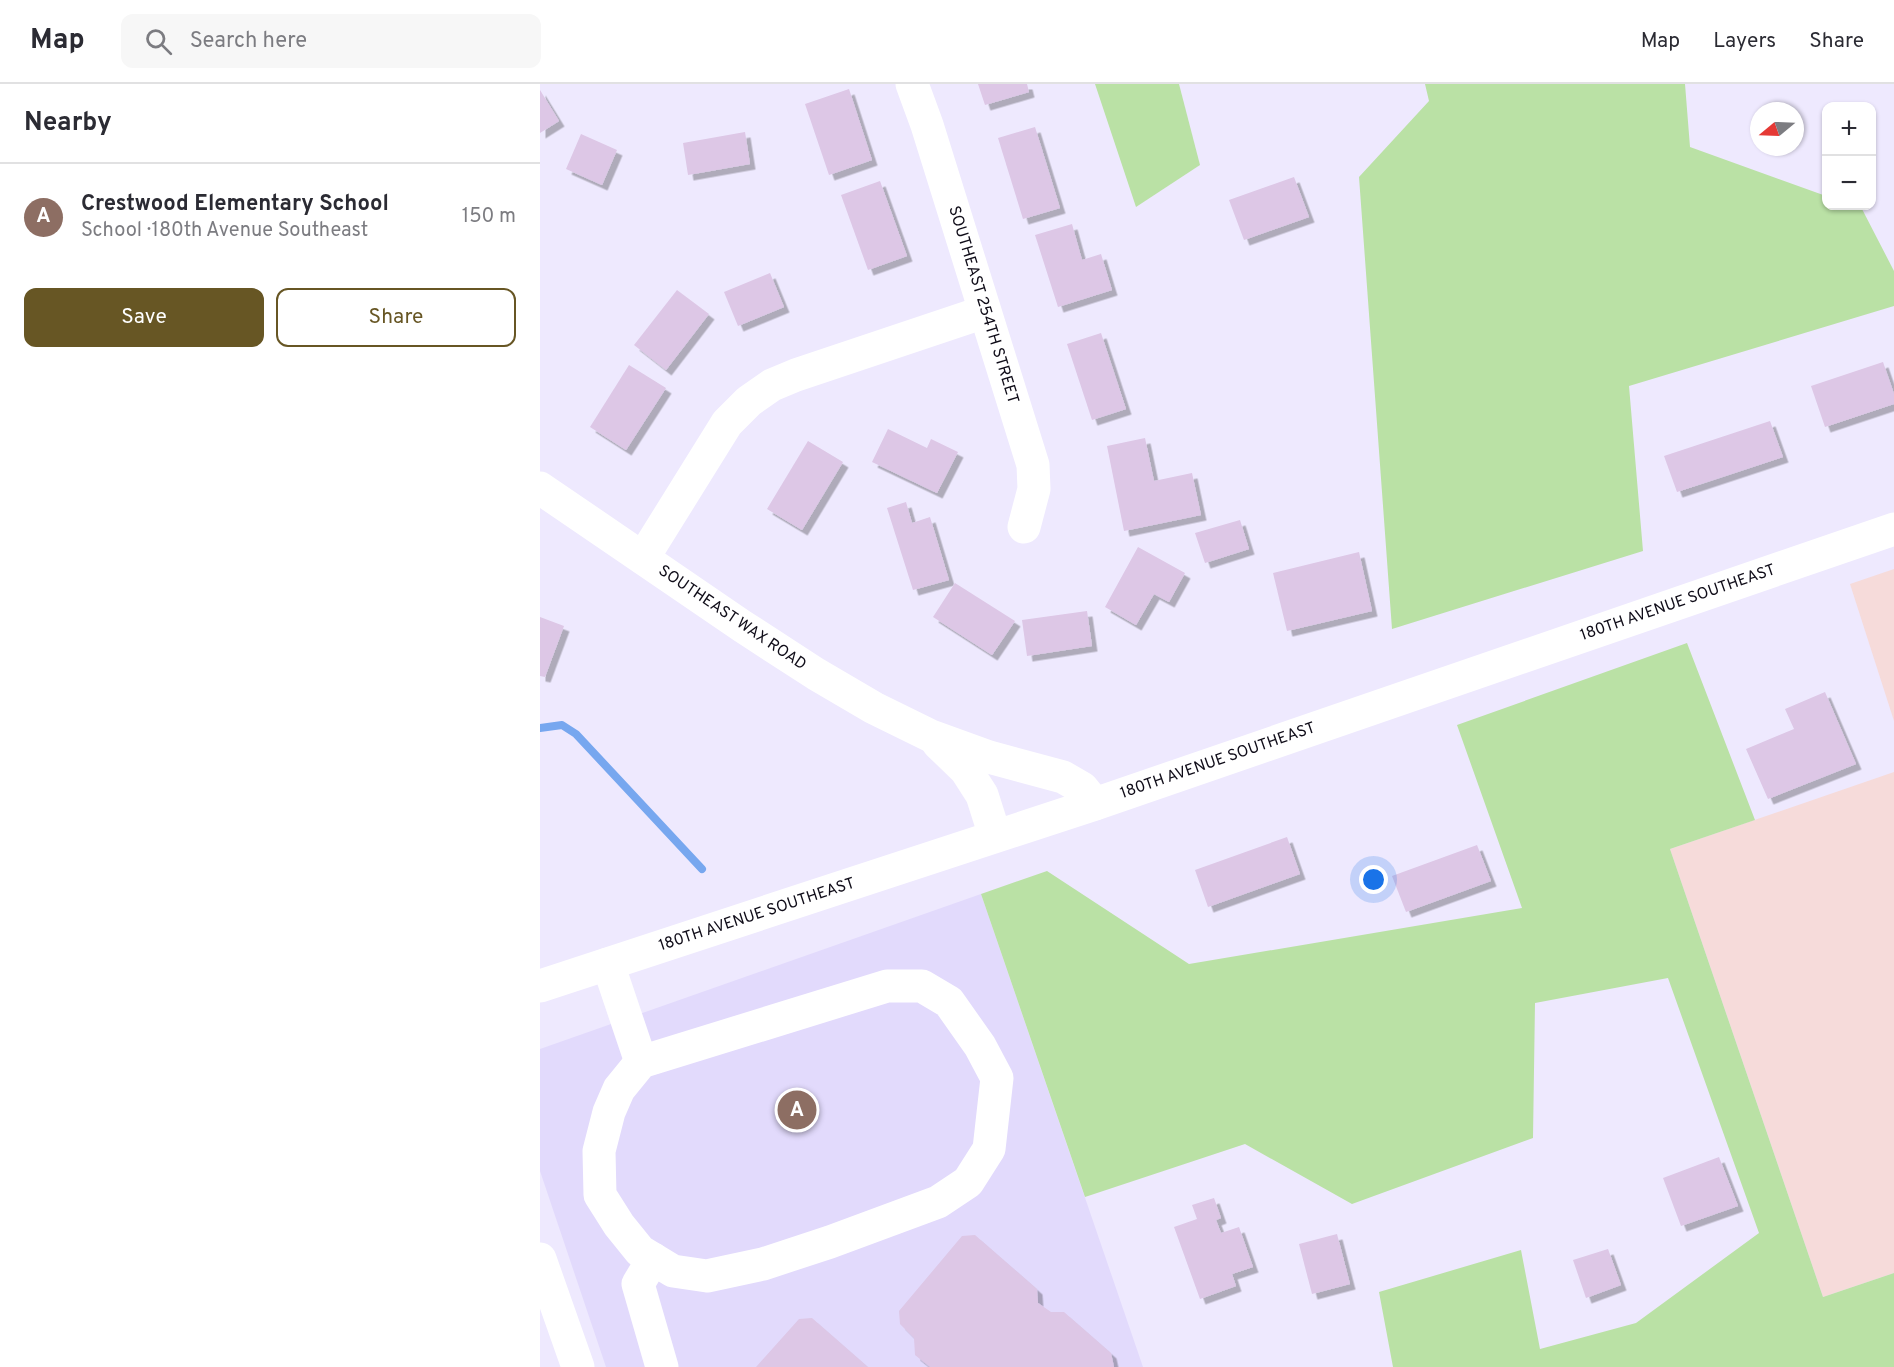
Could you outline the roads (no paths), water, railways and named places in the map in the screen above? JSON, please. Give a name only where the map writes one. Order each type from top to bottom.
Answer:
[{"type":"street","name":"SOUTHEAST 254TH STREET","points":[[912,84],[927,125],[1033,465],[1034,489],[1024,527]]},
{"type":"street","points":[[644,558],[727,423],[749,400],[796,375],[984,312]]},
{"type":"street","name":"SOUTHEAST WAX ROAD","points":[[540,488],[816,674],[874,708],[931,736],[989,757],[1063,777],[1082,788],[1095,804]]},
{"type":"street","name":"180TH AVENUE SOUTHEAST","points":[[540,986],[1095,804],[1894,529]]},
{"type":"street","name":"SOUTHEAST WAX ROAD","points":[[931,736],[966,770],[982,795],[995,836]]},
{"type":"street","points":[[608,964],[641,1062]]},
{"type":"street","points":[[887,986],[922,986],[949,1002],[980,1046],[997,1077],[988,1149],[968,1182],[938,1202],[763,1264],[707,1276],[673,1271],[640,1251],[619,1225],[600,1195],[599,1151],[609,1112],[619,1089],[641,1062],[887,986]]},
{"type":"street","points":[[540,1259],[578,1367]]},
{"type":"street","points":[[653,1259],[639,1284],[641,1300],[662,1367]]},
{"type":"waterway","points":[[540,728],[562,725],[576,734],[702,869]]},
{"type":"place","name":"Crestwood Elementary School","points":[[797,1110]]}]
